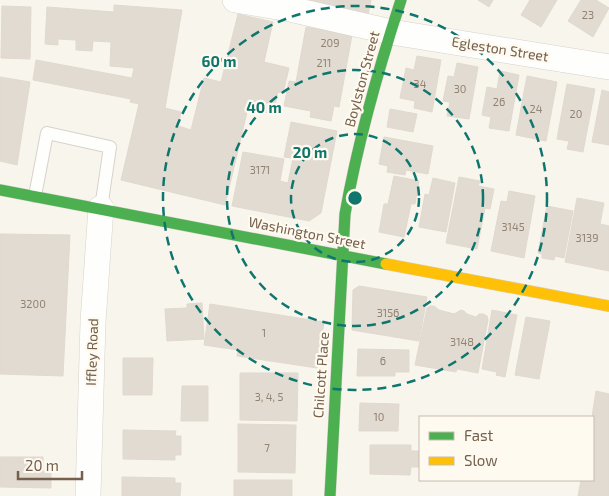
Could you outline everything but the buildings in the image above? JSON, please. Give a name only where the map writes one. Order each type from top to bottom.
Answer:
[{"type":"main road","name":"Boylston Street","points":[[344,255],[345,214],[353,170],[390,32],[401,0]]},
{"type":"main road","name":"Washington Street","points":[[0,190],[609,306]]},
{"type":"main road","name":"Chilcott Place","points":[[330,496],[344,255]]},
{"type":"street","name":"Egleston Street","points":[[235,0],[289,5],[390,32],[608,66]]},
{"type":"street","name":"Iffley Road","points":[[88,496],[93,322],[101,208]]},
{"type":"lane","points":[[35,196],[47,133],[110,147],[101,208]]},
{"type":"traffic: fast","points":[[330,496],[345,214],[369,106],[401,0]]},
{"type":"traffic: fast","points":[[0,190],[386,264]]},
{"type":"traffic: slow","points":[[386,264],[609,306]]}]
